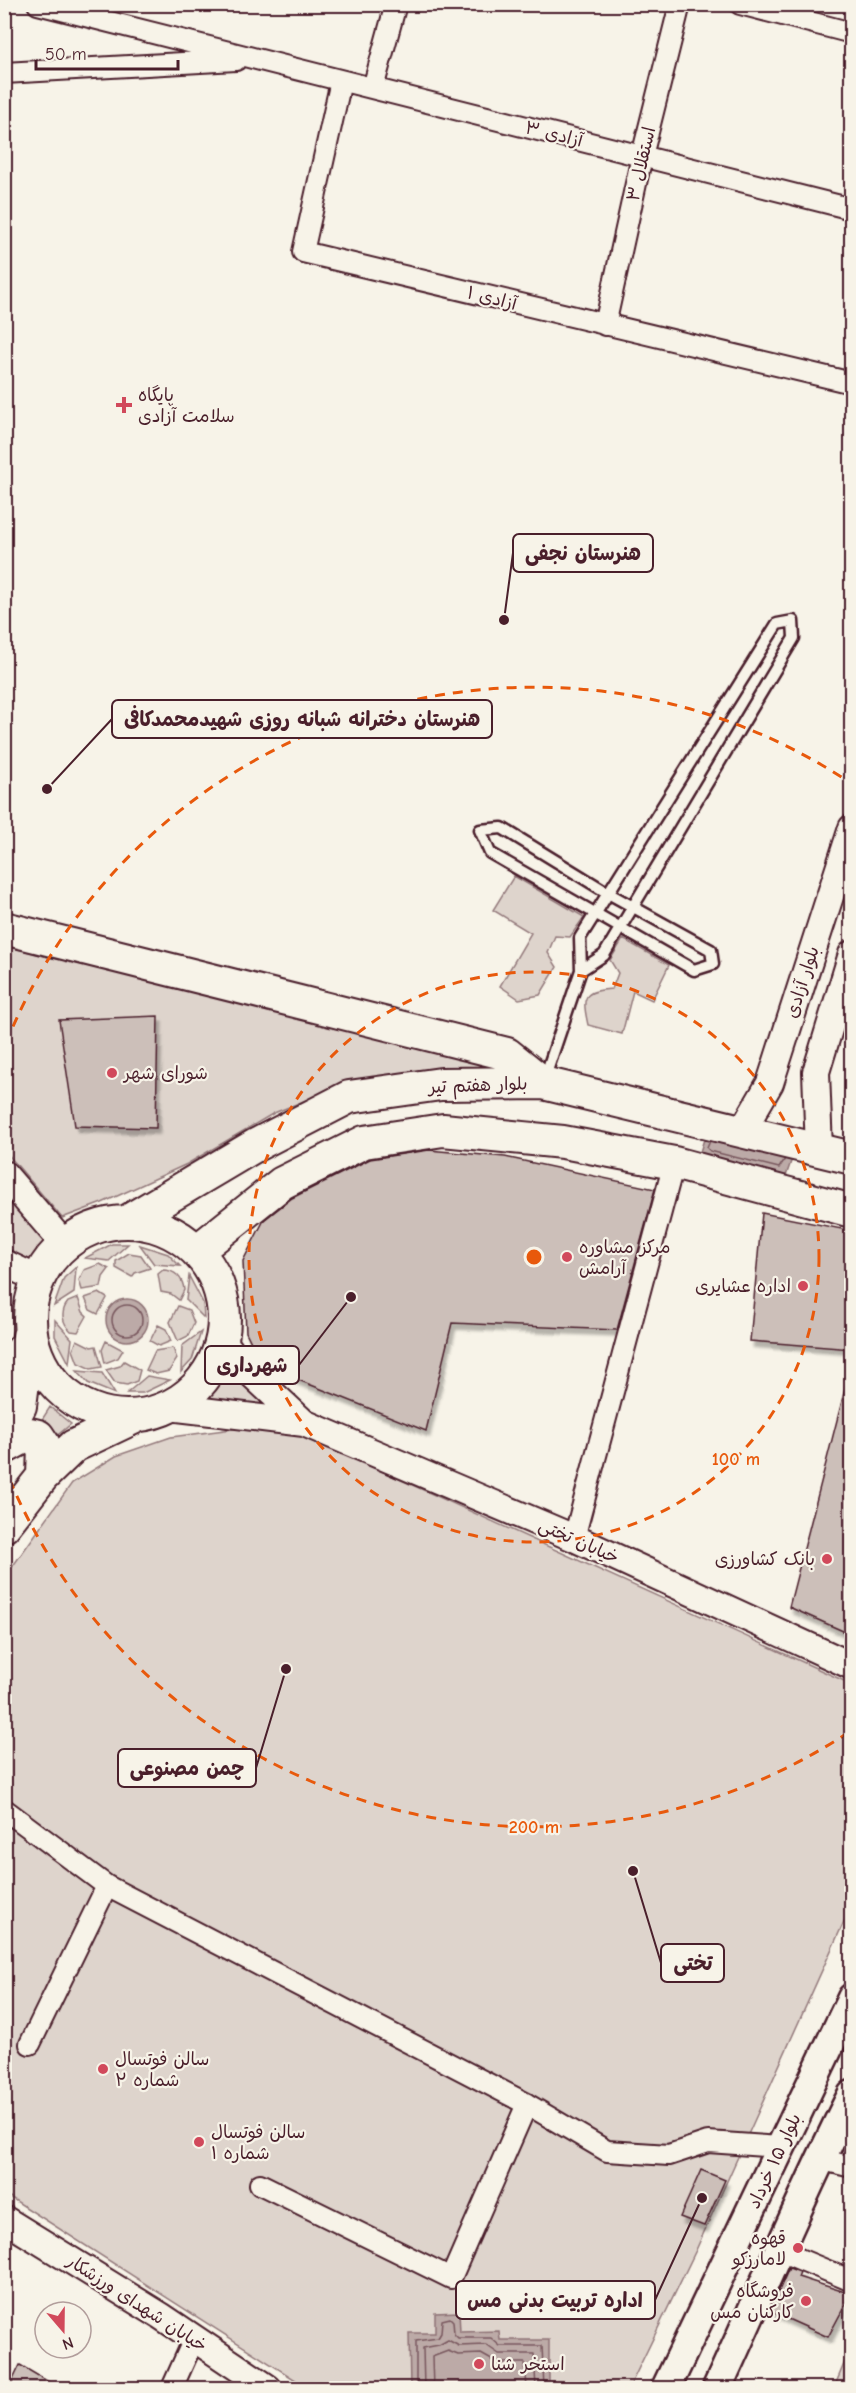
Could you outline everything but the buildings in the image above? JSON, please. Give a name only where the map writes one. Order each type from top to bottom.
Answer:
[{"type":"main road","points":[[4,928],[507,1054],[543,1083]]},
{"type":"main road","name":"بلوار هفتم تیر","points":[[128,1221],[256,1145],[349,1097],[441,1084],[543,1083],[852,1158]]},
{"type":"main road","points":[[197,1251],[282,1183],[364,1142],[442,1130],[563,1142],[674,1163],[852,1211]]},
{"type":"main road","points":[[4,1437],[20,1406],[30,1332],[29,1311],[38,1279],[52,1256],[64,1244],[83,1231],[105,1224],[128,1221],[153,1225],[177,1235],[197,1251],[210,1267],[218,1284],[225,1319],[222,1340],[212,1367],[194,1390],[169,1407],[137,1416],[74,1446],[43,1476],[4,1526]]},
{"type":"main road","points":[[30,1332],[38,1361],[55,1386],[78,1404],[106,1415],[137,1416]]},
{"type":"main road","points":[[4,1448],[30,1434],[38,1436],[44,1445],[43,1476]]},
{"type":"main road","name":"بلوار ۱۵ خرداد","points":[[666,2388],[852,1998]]},
{"type":"main road","points":[[717,2388],[780,2251],[819,2159],[852,2096]]},
{"type":"main road","points":[[780,2147],[819,2159]]},
{"type":"street","name":"آزادی ۳","points":[[38,4],[852,209]]},
{"type":"street","points":[[373,88],[396,4]]},
{"type":"street","name":"استقلال ۳","points":[[605,325],[642,156],[680,4]]},
{"type":"street","points":[[740,4],[852,33]]},
{"type":"street","points":[[4,73],[257,58]]},
{"type":"street","name":"آزادی ۱","points":[[341,81],[303,252],[852,383]]},
{"type":"street","name":"بلوار آزادی","points":[[742,1131],[770,1083],[852,828]]},
{"type":"street","points":[[819,1149],[816,1072],[852,954]]},
{"type":"street","points":[[574,1538],[674,1163]]},
{"type":"street","points":[[4,1173],[64,1244]]},
{"type":"street","points":[[4,1263],[38,1279]]},
{"type":"street","points":[[4,1362],[30,1332]]},
{"type":"street","points":[[222,1340],[241,1364],[304,1423]]},
{"type":"street","points":[[169,1407],[304,1423]]},
{"type":"street","name":"خیابان تختی","points":[[304,1423],[574,1538],[852,1666]]},
{"type":"street","points":[[4,1809],[107,1886],[527,2104],[607,2151],[669,2155],[708,2142],[780,2147]]},
{"type":"street","points":[[30,2044],[107,1886]]},
{"type":"street","points":[[260,2184],[451,2278],[527,2104]]},
{"type":"street","points":[[819,2159],[852,2167]]},
{"type":"street","name":"خیابان شهدای ورزشکار","points":[[4,2218],[268,2388]]},
{"type":"street","points":[[780,2251],[852,2282]]},
{"type":"street","points":[[172,2388],[194,2339]]},
{"type":"lane","points":[[543,1083],[580,970],[580,938],[777,624],[793,621],[794,638],[621,928],[604,955],[580,970]]},
{"type":"lane","points":[[502,828],[633,907],[711,950],[713,964],[694,970],[595,914],[490,853],[480,830],[502,828]]},
{"type":"shaded area","points":[[514,876],[584,917],[570,937],[555,936],[548,953],[557,967],[540,995],[519,999],[500,986],[531,933],[493,910]]},
{"type":"shaded area","points":[[623,939],[669,965],[652,1000],[633,991],[622,1034],[588,1025],[585,1002],[586,997],[590,994],[612,989],[618,973],[610,960]]},
{"type":"shaded area","points":[[5,946],[497,1066],[336,1088],[274,1113],[187,1164],[102,1203],[62,1218],[5,1151]]},
{"type":"shaded area","points":[[4,1177],[50,1247],[34,1264],[5,1250]]},
{"type":"shaded area","points":[[112,1244],[128,1244],[109,1261],[85,1258]]},
{"type":"shaded area","points":[[140,1245],[168,1254],[180,1266],[154,1264]]},
{"type":"shaded area","points":[[129,1253],[141,1255],[150,1268],[135,1273],[132,1277],[116,1268],[116,1261]]},
{"type":"shaded area","points":[[100,1264],[109,1269],[103,1277],[101,1287],[82,1290],[79,1280],[84,1270]]},
{"type":"shaded area","points":[[76,1267],[74,1293],[54,1306],[64,1278]]},
{"type":"shaded area","points":[[163,1270],[175,1273],[182,1282],[184,1290],[179,1300],[171,1294],[161,1292],[158,1274]]},
{"type":"shaded area","points":[[189,1276],[203,1303],[204,1318],[186,1300]]},
{"type":"shaded area","points":[[99,1293],[107,1298],[98,1314],[90,1310],[85,1298]]},
{"type":"shaded area","points":[[78,1298],[87,1316],[78,1332],[68,1328],[63,1313],[68,1302]]},
{"type":"shaded area","points":[[178,1306],[189,1310],[194,1323],[188,1336],[178,1341],[170,1322]]},
{"type":"shaded area","points":[[55,1320],[72,1339],[69,1363],[55,1336]]},
{"type":"shaded area","points":[[158,1325],[166,1329],[171,1341],[159,1346],[150,1341]]},
{"type":"shaded area","points":[[201,1332],[192,1360],[181,1372],[182,1346]]},
{"type":"shaded area","points":[[77,1340],[91,1347],[96,1346],[102,1367],[91,1369],[78,1363],[73,1350]]},
{"type":"shaded area","points":[[106,1341],[123,1350],[118,1358],[105,1363],[102,1350]]},
{"type":"shaded area","points":[[224,1346],[295,1419],[178,1405],[206,1380]]},
{"type":"shaded area","points":[[173,1348],[177,1359],[169,1371],[156,1374],[146,1370],[155,1351]]},
{"type":"shaded area","points":[[124,1361],[140,1370],[137,1381],[127,1385],[115,1383],[106,1370],[120,1366]]},
{"type":"shaded area","points":[[77,1371],[102,1373],[115,1394],[88,1383]]},
{"type":"shaded area","points":[[147,1376],[170,1380],[143,1393],[127,1393]]},
{"type":"shaded area","points":[[50,1407],[71,1424],[54,1438],[36,1429]]},
{"type":"shaded area","points":[[240,1428],[300,1434],[851,1684],[851,1906],[696,2250],[629,2388],[308,2388],[5,2194],[5,1577],[72,1483],[116,1456],[171,1437]]},
{"type":"shaded area","points":[[851,2347],[851,2388],[834,2388]]},
{"type":"water","points":[[706,1133],[794,1153],[786,1176],[699,1155]]},
{"type":"water","points":[[127,1299],[142,1305],[148,1320],[142,1335],[127,1341],[112,1335],[106,1320],[112,1305]]},
{"type":"water","name":"استخر شنا","points":[[459,2312],[460,2332],[499,2331],[500,2340],[549,2340],[549,2388],[410,2388],[409,2333],[435,2333],[435,2313]]},
{"type":"place","name":"پایگاه سلامت آزادی","points":[[124,405]]},
{"type":"place","name":"هنرستان نجفی","points":[[504,620]]},
{"type":"place","name":"هنرستان دخترانه شبانه روزی شهیدمحمدکافی","points":[[47,789]]},
{"type":"place","name":"شورای شهر","points":[[112,1073]]},
{"type":"place","name":"مرکز مشاوره آرامش","points":[[567,1257]]},
{"type":"place","name":"اداره عشایری","points":[[803,1286]]},
{"type":"place","name":"شهرداری","points":[[351,1297]]},
{"type":"place","name":"بانک کشاورزی","points":[[827,1559]]},
{"type":"place","name":"چمن مصنوعی","points":[[286,1669]]},
{"type":"place","name":"تختی","points":[[633,1871]]},
{"type":"place","name":"سالن فوتسال شماره ۲","points":[[103,2069]]},
{"type":"place","name":"سالن فوتسال شماره ۱","points":[[199,2142]]},
{"type":"place","name":"اداره تربیت بدنی مس","points":[[702,2198]]},
{"type":"place","name":"قهوه لامارزکو","points":[[798,2248]]},
{"type":"place","name":"فروشگاه کارکنان مس","points":[[806,2301]]},
{"type":"place","name":"استخر شنا","points":[[479,2364]]}]
